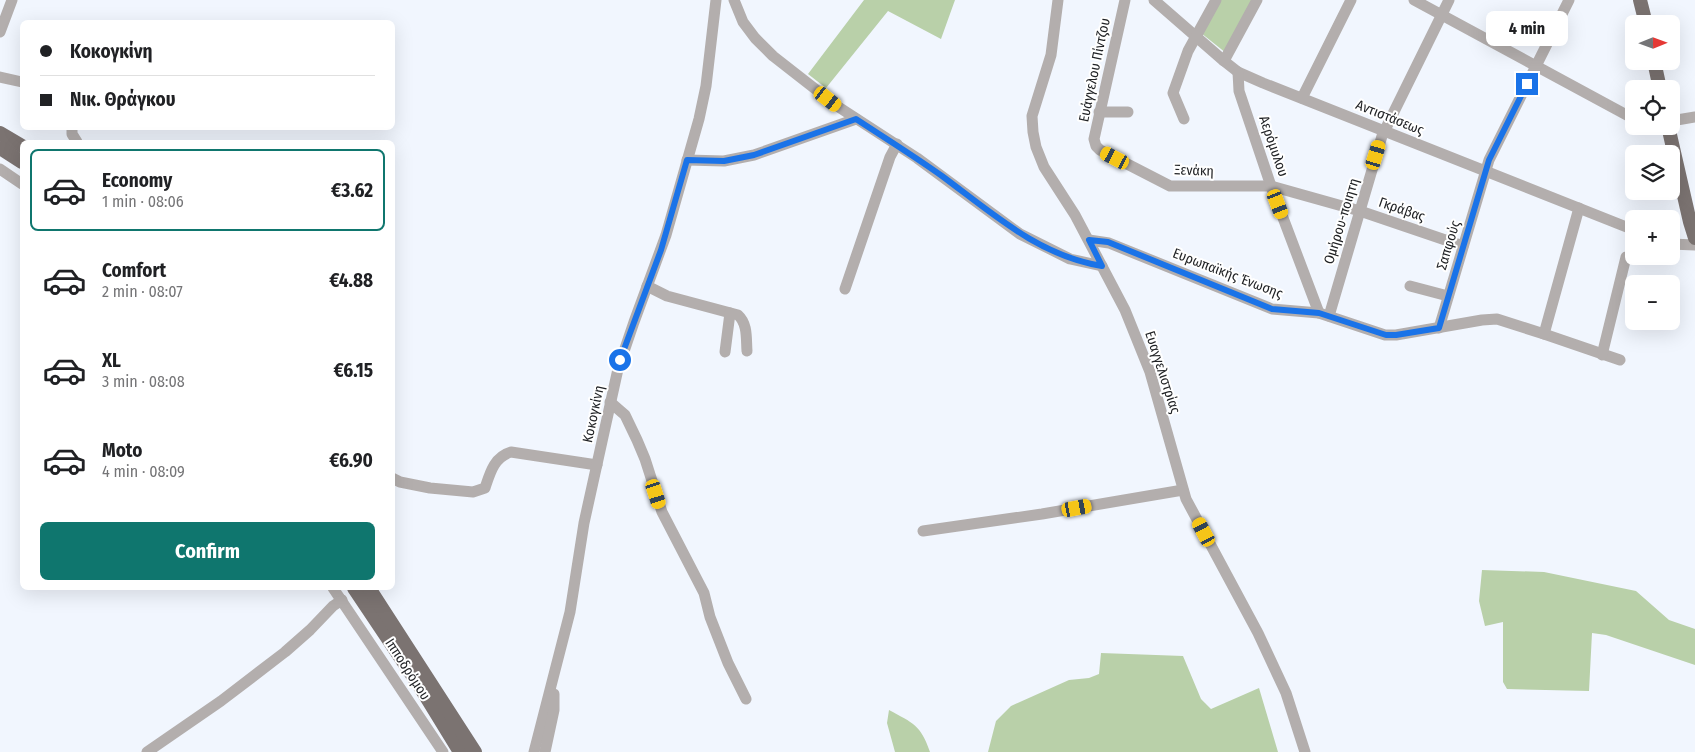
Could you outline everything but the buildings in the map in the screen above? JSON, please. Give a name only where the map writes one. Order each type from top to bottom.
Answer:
[{"type":"main road","points":[[1640,0],[1644,15]]},
{"type":"main road","points":[[0,133],[20,145]]},
{"type":"main road","points":[[1670,135],[1695,238]]},
{"type":"main road","points":[[0,148],[20,161]]},
{"type":"main road","name":"Ιπποδρόμου","points":[[355,590],[419,685],[460,752]]},
{"type":"main road","name":"Ιπποδρόμου","points":[[370,590],[476,752]]},
{"type":"street","points":[[0,32],[12,0]]},
{"type":"street","name":"Κοκογκίνη","points":[[534,752],[570,612],[580,547],[620,360],[664,243],[699,119],[706,86],[716,0]]},
{"type":"street","points":[[734,0],[743,22],[755,38],[773,56],[856,119],[897,144],[1020,234],[1070,259],[1102,266]]},
{"type":"street","name":"Ευαγγελιστρίας","points":[[1058,0],[1051,55],[1032,116],[1033,132],[1041,160],[1089,240],[1126,310],[1150,372],[1186,499],[1258,633],[1286,694],[1305,752]]},
{"type":"street","name":"Ευάγγελου Πίντζου","points":[[1096,146],[1094,139],[1125,0]]},
{"type":"street","name":"Αντιστάσεως","points":[[1154,0],[1238,72],[1625,226]]},
{"type":"street","points":[[1184,119],[1174,93],[1188,51],[1216,0]]},
{"type":"street","points":[[1224,61],[1257,0]]},
{"type":"street","points":[[1302,98],[1351,0]]},
{"type":"street","points":[[1414,0],[1625,114]]},
{"type":"street","name":"Ομήρου-ποιητη","points":[[1324,314],[1360,211],[1384,131],[1449,0]]},
{"type":"street","name":"Σαπφούς","points":[[1439,328],[1492,153],[1569,0]]},
{"type":"street","name":"Αερόμυλου","points":[[1238,72],[1239,91],[1271,186],[1324,314]]},
{"type":"street","points":[[0,77],[20,82]]},
{"type":"street","points":[[1100,112],[1128,112]]},
{"type":"street","points":[[1680,119],[1695,116]]},
{"type":"street","points":[[687,160],[724,161],[754,155],[856,119]]},
{"type":"street","points":[[845,289],[890,157],[897,144]]},
{"type":"street","name":"Ξενάκη","points":[[1096,146],[1100,150],[1170,186],[1271,186],[1360,211]]},
{"type":"street","points":[[0,169],[20,183]]},
{"type":"street","points":[[1544,334],[1579,208]]},
{"type":"street","name":"Γκράβας","points":[[1360,211],[1463,246]]},
{"type":"street","name":"Ευρωπαϊκής Ένωσης","points":[[1089,240],[1108,242],[1272,309],[1324,314],[1386,335],[1497,319],[1620,360]]},
{"type":"street","points":[[1680,244],[1695,245]]},
{"type":"street","points":[[1602,355],[1625,261]]},
{"type":"street","points":[[647,286],[667,296],[730,313],[743,319],[747,351]]},
{"type":"street","points":[[1410,286],[1448,296]]},
{"type":"street","points":[[725,352],[730,313]]},
{"type":"street","points":[[610,402],[625,415],[637,440],[662,512],[704,593],[710,617],[728,664],[746,699]]},
{"type":"street","points":[[395,480],[430,488],[473,492],[485,488],[497,459],[503,454],[511,452],[597,465]]},
{"type":"street","points":[[923,531],[1042,514],[1183,490]]},
{"type":"street","points":[[334,590],[443,752]]},
{"type":"street","points":[[147,752],[221,701],[285,652],[333,606],[342,600]]},
{"type":"street","points":[[545,752],[554,710],[555,675]]},
{"type":"green space","points":[[864,0],[955,0],[941,39],[888,11],[826,88],[808,74]]},
{"type":"green space","points":[[1219,0],[1254,0],[1226,53],[1201,33]]},
{"type":"green space","points":[[1482,570],[1544,572],[1636,591],[1669,620],[1695,629],[1695,665],[1606,635],[1592,633],[1589,691],[1507,689],[1503,682],[1503,622],[1485,626],[1479,601]]},
{"type":"green space","points":[[1101,653],[1183,656],[1201,699],[1211,709],[1259,688],[1278,752],[988,752],[996,721],[1011,706],[1069,680],[1089,678],[1099,674]]},
{"type":"green space","points":[[889,710],[904,718],[919,730],[930,752],[895,752],[887,723]]},
{"type":"route","points":[[620,360],[661,250],[687,160],[714,162],[735,160],[782,146],[856,119],[917,158],[1020,234],[1070,259],[1102,266],[1089,240],[1108,242],[1272,309],[1319,313],[1386,335],[1439,328],[1489,160],[1527,84]]}]
